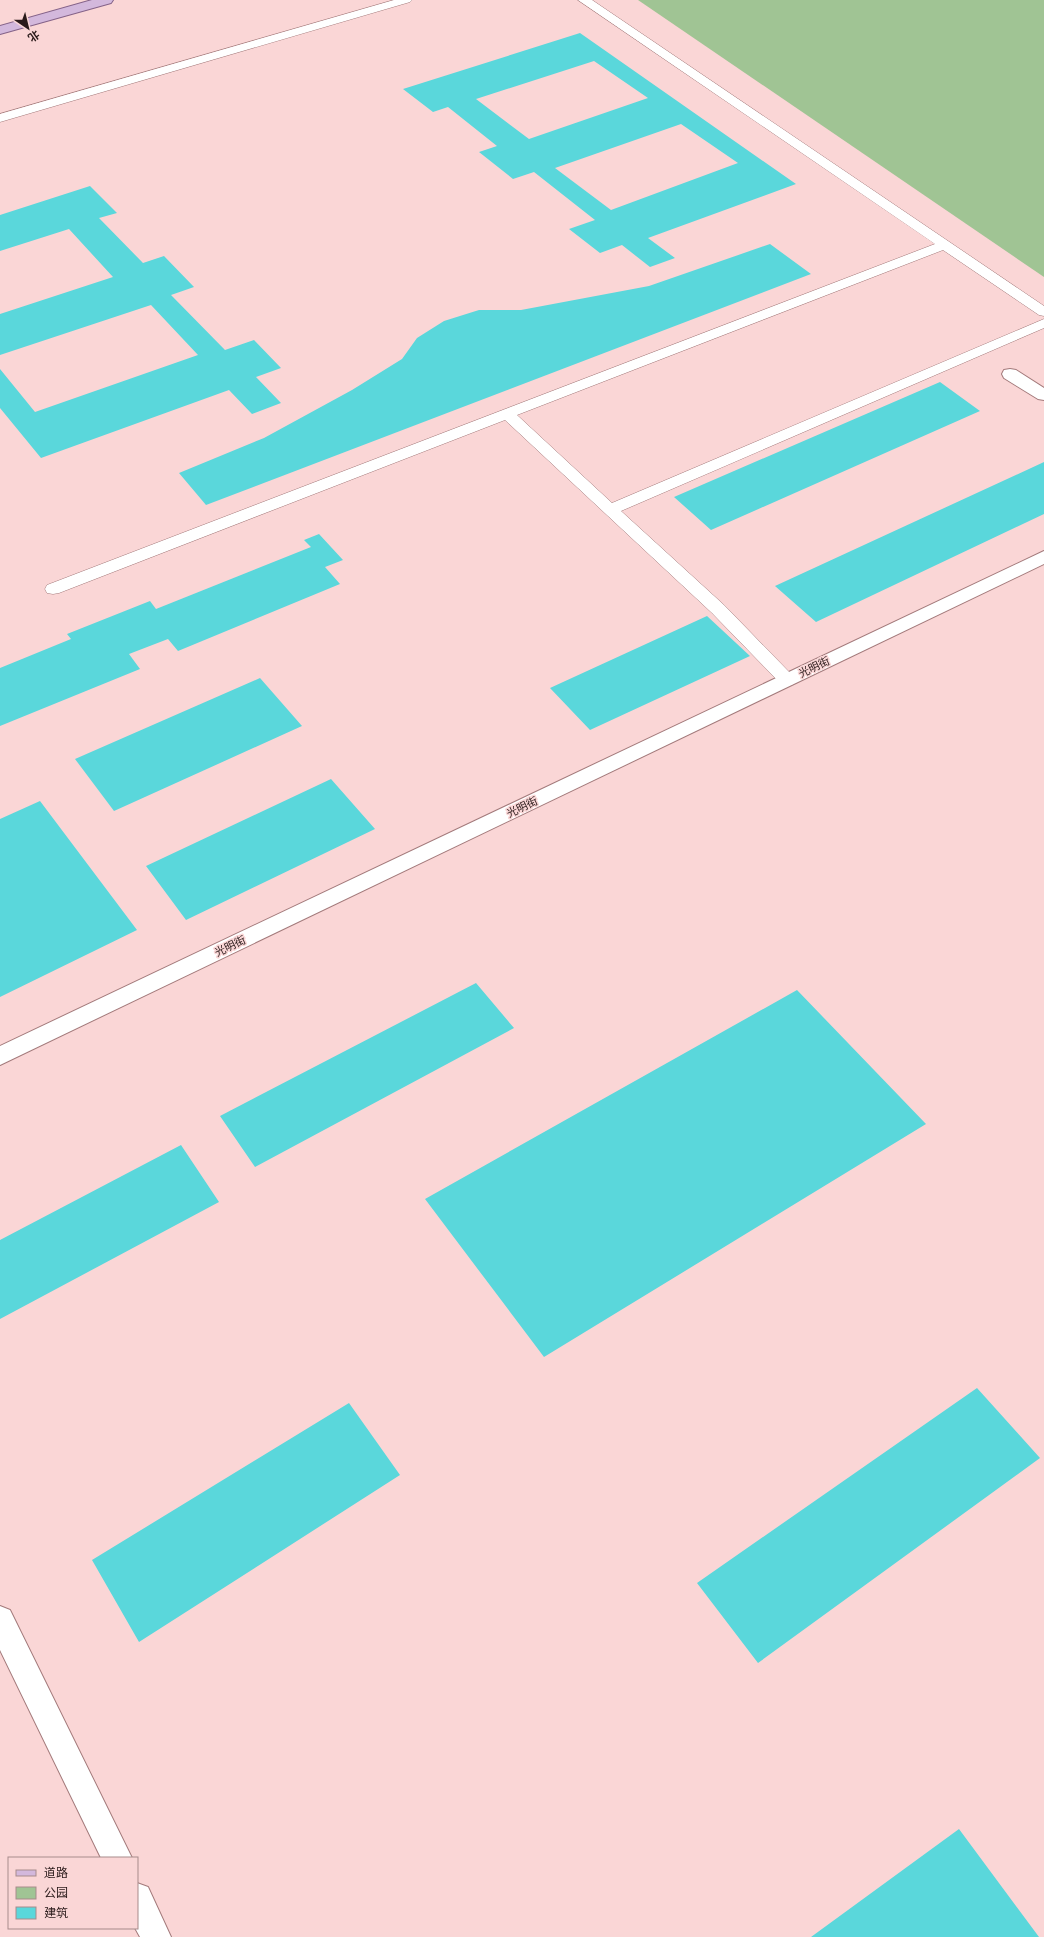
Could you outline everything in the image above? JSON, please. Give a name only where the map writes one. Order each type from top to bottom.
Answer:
[{"type":"main road","points":[[0,30],[106,0]]},
{"type":"street","points":[[1010,374],[1044,395]]},
{"type":"street","name":"光明街","points":[[0,1056],[1044,557]]},
{"type":"street","points":[[0,1620],[117,1857]]},
{"type":"street","points":[[138,1900],[156,1937]]},
{"type":"lane","points":[[0,118],[406,0]]},
{"type":"lane","points":[[584,0],[1044,312]]},
{"type":"lane","points":[[53,589],[944,244]]},
{"type":"lane","points":[[609,510],[1044,324]]},
{"type":"lane","points":[[507,414],[609,510],[718,609],[787,680]]},
{"type":"green space","points":[[638,0],[1044,0],[1044,277]]},
{"type":"building","points":[[580,33],[796,184],[648,238],[675,258],[650,267],[622,245],[600,253],[569,229],[595,220],[534,172],[513,179],[479,152],[497,146],[448,107],[433,112],[403,89]],"holes":[[[594,61],[648,98],[529,139],[476,99]],[[681,124],[738,163],[611,210],[555,168]]]},
{"type":"building","points":[[90,186],[117,213],[99,218],[143,263],[164,256],[194,287],[171,295],[225,350],[254,340],[281,368],[256,377],[281,403],[252,414],[229,390],[41,458],[0,408],[0,369],[35,412],[198,355],[151,305],[0,355],[0,314],[113,277],[69,229],[0,251],[0,215]]},
{"type":"building","points":[[770,244],[811,274],[206,505],[179,473],[264,438],[352,390],[402,359],[417,338],[444,321],[479,310],[521,310],[649,286]]},
{"type":"building","points":[[940,382],[980,411],[711,530],[674,497]]},
{"type":"building","points":[[1044,462],[1044,514],[816,622],[775,586]]},
{"type":"building","points":[[319,534],[343,560],[325,567],[340,584],[178,651],[168,639],[129,654],[140,669],[0,726],[0,668],[71,639],[67,634],[150,601],[156,609],[311,547],[304,540]]},
{"type":"building","points":[[707,616],[750,656],[590,730],[550,688]]},
{"type":"building","points":[[260,678],[302,726],[114,811],[75,759]]},
{"type":"building","points":[[331,779],[375,829],[186,920],[146,866]]},
{"type":"building","points":[[40,801],[137,930],[0,997],[0,819]]},
{"type":"building","points":[[476,983],[514,1028],[255,1167],[220,1116]]},
{"type":"building","points":[[797,990],[926,1124],[544,1357],[425,1199]]},
{"type":"building","points":[[181,1145],[219,1202],[0,1319],[0,1240]]},
{"type":"building","points":[[977,1388],[1040,1458],[758,1663],[697,1583]]},
{"type":"building","points":[[349,1403],[400,1475],[139,1642],[92,1560]]},
{"type":"building","points":[[959,1829],[1039,1937],[811,1937]]}]
